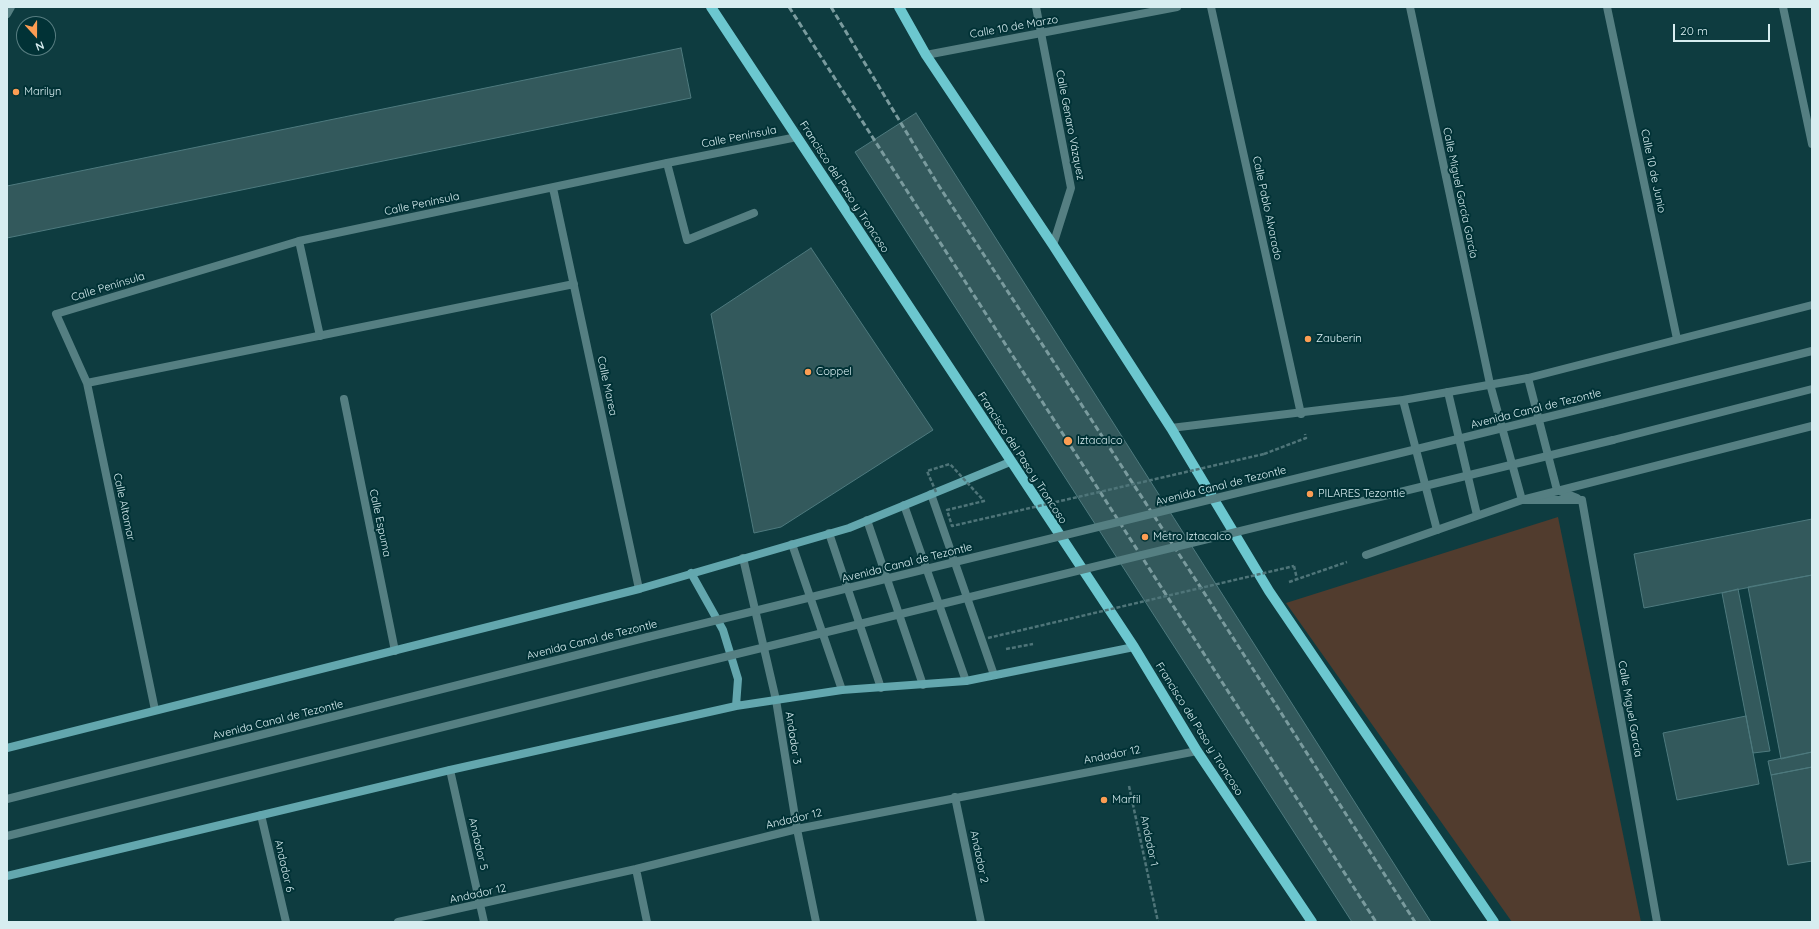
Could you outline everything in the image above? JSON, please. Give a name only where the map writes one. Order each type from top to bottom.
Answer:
[{"type":"main road","name":"Francisco del Paso y Troncoso","points":[[711,7],[1010,462],[1134,647],[1197,751],[1312,922]]},
{"type":"main road","points":[[899,7],[926,54],[1053,245],[1171,428],[1269,591],[1494,922]]},
{"type":"main road","points":[[7,748],[639,589],[849,528],[1010,462]]},
{"type":"main road","points":[[691,573],[723,630],[738,679],[736,706]]},
{"type":"main road","points":[[7,876],[450,770],[736,706],[842,690],[966,682],[1134,647]]},
{"type":"street","points":[[7,14],[11,7]]},
{"type":"street","name":"Calle Genaro Vázquez","points":[[1036,7],[1070,188],[1053,245]]},
{"type":"street","name":"Calle 10 de Marzo","points":[[926,54],[1042,34],[1177,7]]},
{"type":"street","name":"Calle Pablo Alvarado","points":[[1211,7],[1301,414]]},
{"type":"street","name":"Calle Miguel García García","points":[[1410,7],[1490,384]]},
{"type":"street","name":"Calle 10 de Junio","points":[[1607,7],[1677,339]]},
{"type":"street","points":[[1783,7],[1812,144]]},
{"type":"street","name":"Calle Península","points":[[56,314],[299,241],[797,137]]},
{"type":"street","points":[[667,163],[687,240],[754,213]]},
{"type":"street","name":"Calle Marea","points":[[553,188],[639,589]]},
{"type":"street","points":[[299,241],[320,336]]},
{"type":"street","points":[[87,383],[574,284]]},
{"type":"street","points":[[1171,428],[1301,414],[1403,400],[1528,378],[1812,305]]},
{"type":"street","name":"Calle Altamar","points":[[56,314],[87,383],[155,710]]},
{"type":"street","name":"Avenida Canal de Tezontle","points":[[7,799],[648,637],[1812,351]]},
{"type":"street","points":[[1528,378],[1557,490]]},
{"type":"street","points":[[1490,384],[1522,500]]},
{"type":"street","points":[[7,836],[655,674],[1613,440],[1812,389]]},
{"type":"street","points":[[1448,392],[1477,515]]},
{"type":"street","name":"Calle Espuma","points":[[344,399],[395,651]]},
{"type":"street","points":[[1403,400],[1437,530]]},
{"type":"street","points":[[1366,555],[1522,500],[1812,426]]},
{"type":"street","points":[[1557,490],[1582,500]]},
{"type":"street","points":[[933,493],[994,675]]},
{"type":"street","points":[[1522,500],[1582,500]]},
{"type":"street","name":"Calle Miguel García","points":[[1582,500],[1657,922]]},
{"type":"street","points":[[904,505],[966,682]]},
{"type":"street","points":[[868,520],[922,685]]},
{"type":"street","points":[[829,533],[881,688]]},
{"type":"street","points":[[792,544],[842,690]]},
{"type":"street","name":"Andador 3","points":[[743,558],[776,700],[797,829],[816,922]]},
{"type":"street","name":"Andador 12","points":[[398,922],[480,905],[636,869],[797,829],[1124,764],[1197,751]]},
{"type":"street","name":"Andador 5","points":[[450,770],[484,922]]},
{"type":"street","name":"Andador 2","points":[[955,797],[981,922]]},
{"type":"street","name":"Andador 6","points":[[261,815],[286,922]]},
{"type":"street","points":[[636,869],[647,922]]},
{"type":"path","points":[[933,493],[927,472],[950,464],[984,501],[947,510],[952,526],[1264,454]]},
{"type":"path","points":[[988,638],[1294,566],[1297,579],[1366,555]]},
{"type":"path","name":"Andador 1","points":[[1124,764],[1158,922]]},
{"type":"shaded area","points":[[1558,517],[1641,922],[1512,922],[1286,603]]},
{"type":"building","points":[[681,48],[691,98],[7,238],[7,186]]},
{"type":"building","name":"Metro Iztacalco","points":[[916,113],[1431,922],[1352,922],[855,152]]},
{"type":"building","name":"Coppel","points":[[811,248],[933,430],[781,527],[754,533],[711,314]]},
{"type":"building","points":[[1812,519],[1812,575],[1644,608],[1634,554]]},
{"type":"building","points":[[1812,575],[1812,752],[1781,759],[1748,587]]},
{"type":"building","points":[[1738,589],[1770,751],[1753,753],[1722,593]]},
{"type":"building","points":[[1746,716],[1759,784],[1677,800],[1663,733]]},
{"type":"building","points":[[1812,752],[1812,767],[1771,775],[1768,761]]},
{"type":"building","points":[[1812,767],[1812,861],[1788,865],[1771,775]]},
{"type":"railway","points":[[789,7],[1376,922]]},
{"type":"railway","points":[[831,7],[937,183],[1203,591],[1415,922]]},
{"type":"place","name":"Marilyn","points":[[16,92]]},
{"type":"place","name":"Zauberin","points":[[1308,339]]},
{"type":"place","name":"Coppel","points":[[808,372]]},
{"type":"place","name":"Iztacalco","points":[[1068,441]]},
{"type":"place","name":"PILARES Tezontle","points":[[1310,494]]},
{"type":"place","name":"Metro Iztacalco","points":[[1145,537]]},
{"type":"place","name":"Marfil","points":[[1104,800]]}]
